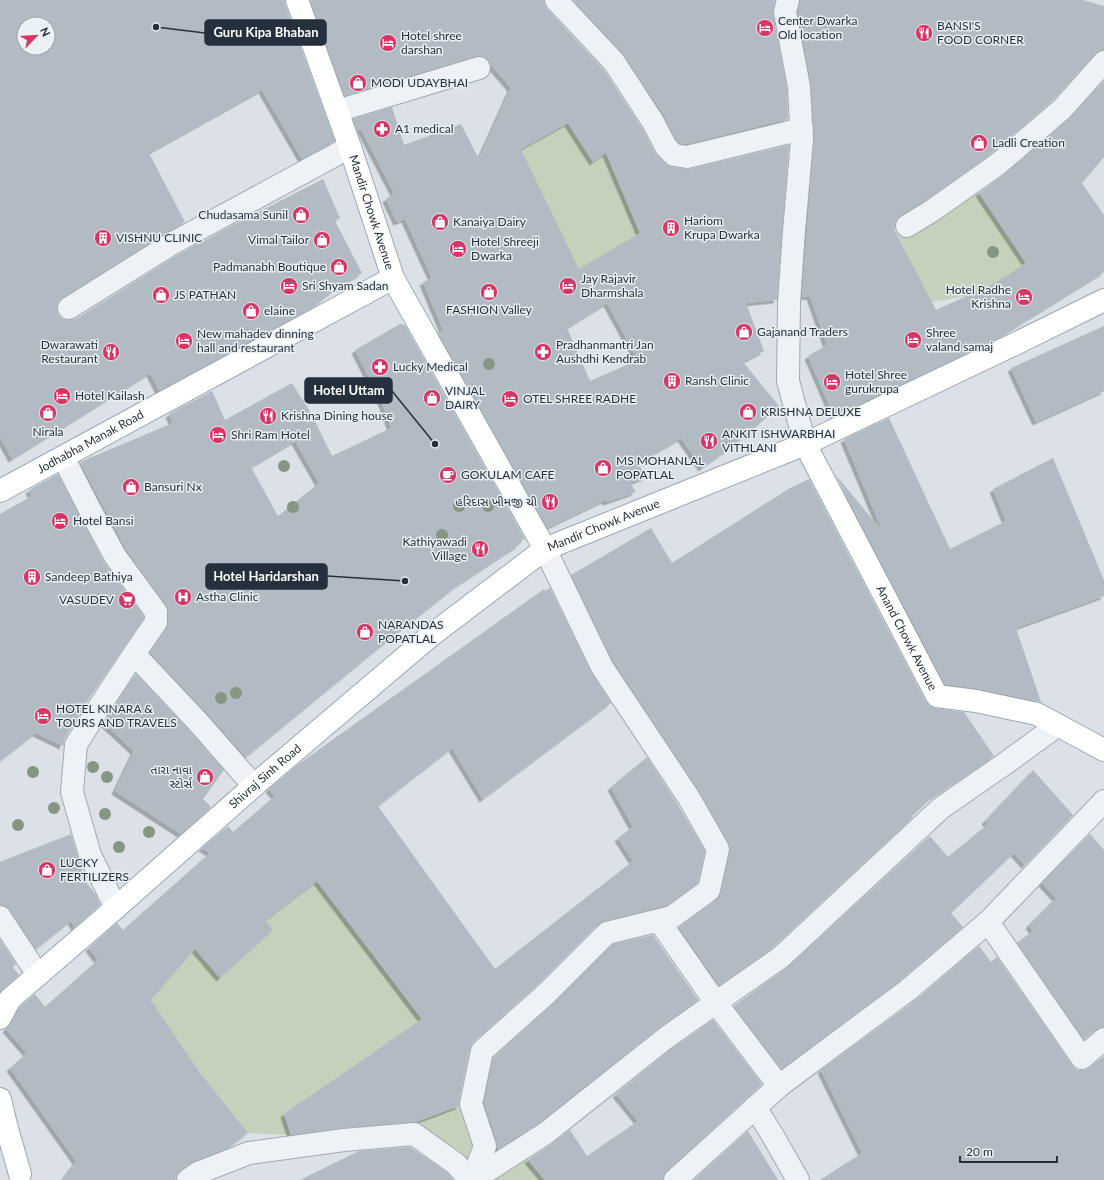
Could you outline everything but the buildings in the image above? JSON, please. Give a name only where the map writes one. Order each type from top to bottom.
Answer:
[{"type":"main road","name":"Mandir Chowk Avenue","points":[[297,0],[338,112],[393,278],[545,549],[805,444],[1104,300]]},
{"type":"main road","name":"Jodhabha Manak Road","points":[[0,491],[393,278]]},
{"type":"main road","name":"Anand Chowk Avenue","points":[[805,444],[937,696],[976,701],[1037,714],[1104,750]]},
{"type":"main road","name":"Shivraj Sinh Road","points":[[0,1018],[10,999],[254,786],[429,637],[545,549]]},
{"type":"main road","points":[[0,1099],[6,1125],[23,1177]]},
{"type":"main road","points":[[0,1154],[23,1177]]},
{"type":"street","points":[[556,0],[614,62],[653,122],[666,147],[674,155],[687,157],[802,129]]},
{"type":"street","points":[[788,0],[784,12],[799,87],[802,129],[789,303],[788,381],[805,444]]},
{"type":"street","points":[[907,226],[933,210],[998,164],[1062,109],[1104,62]]},
{"type":"street","points":[[338,112],[479,68]]},
{"type":"street","points":[[69,308],[179,240],[350,147]]},
{"type":"street","points":[[63,457],[115,556],[156,612],[156,622],[100,704],[76,745],[72,792],[90,855],[116,908]]},
{"type":"street","points":[[472,1180],[485,1146],[471,1104],[482,1051],[546,994],[607,933],[672,917],[709,890],[718,849],[689,798],[602,667],[545,549]]},
{"type":"street","points":[[134,654],[198,722],[254,786]]},
{"type":"street","points":[[472,1180],[546,1133],[667,1037],[781,957],[941,808],[1058,725]]},
{"type":"street","points":[[675,1180],[779,1086],[908,990],[988,922],[1104,801]]},
{"type":"street","points":[[0,917],[38,975]]},
{"type":"street","points":[[659,921],[716,1003],[779,1086]]},
{"type":"street","points":[[988,922],[1082,1058],[1104,1040]]},
{"type":"street","points":[[755,1107],[798,1180]]},
{"type":"street","points":[[188,1180],[198,1173],[249,1153],[344,1140],[414,1134],[456,1164],[472,1180]]},
{"type":"green space","points":[[568,123],[593,162],[606,153],[640,233],[579,270],[521,149]]},
{"type":"green space","points":[[965,178],[977,189],[1026,263],[995,283],[967,296],[931,302],[895,229]]},
{"type":"green space","points":[[317,881],[422,1019],[285,1114],[291,1135],[248,1133],[201,1074],[151,1000],[195,949],[221,978],[273,930],[266,920]]},
{"type":"green space","points":[[471,1104],[495,1124],[487,1133],[501,1154],[517,1143],[535,1169],[545,1180],[457,1180],[414,1134],[418,1121],[461,1105]]},
{"type":"place","name":"Guru Kipa Bhaban","points":[[156,27]]},
{"type":"place","name":"Center Dwarka Old location","points":[[765,28]]},
{"type":"place","name":"BANSI'S FOOD CORNER","points":[[924,33]]},
{"type":"place","name":"Hotel shree darshan","points":[[388,43]]},
{"type":"place","name":"MODI UDAYBHAI","points":[[358,83]]},
{"type":"place","name":"A1 medical","points":[[382,129]]},
{"type":"place","name":"Ladli Creation","points":[[979,143]]},
{"type":"place","name":"Chudasama Sunil","points":[[301,215]]},
{"type":"place","name":"Kanaiya Dairy","points":[[440,222]]},
{"type":"place","name":"Hariom Krupa Dwarka","points":[[671,228]]},
{"type":"place","name":"VISHNU CLINIC","points":[[103,238]]},
{"type":"place","name":"Vimal Tailor","points":[[322,240]]},
{"type":"place","name":"Hotel Shreeji Dwarka","points":[[458,249]]},
{"type":"place","name":"Padmanabh Boutique","points":[[339,267]]},
{"type":"place","name":"Sri Shyam Sadan","points":[[289,286]]},
{"type":"place","name":"Jay Rajavir Dharmshala","points":[[568,286]]},
{"type":"place","name":"FASHION Valley","points":[[489,292]]},
{"type":"place","name":"JS PATHAN","points":[[161,295]]},
{"type":"place","name":"Hotel Radhe Krishna","points":[[1024,297]]},
{"type":"place","name":"elaine","points":[[251,311]]},
{"type":"place","name":"Gajanand Traders","points":[[744,332]]},
{"type":"place","name":"Shree valand samaj","points":[[913,340]]},
{"type":"place","name":"New mahadev dinning hall and restaurant","points":[[184,341]]},
{"type":"place","name":"Dwarawati Restaurant","points":[[111,352]]},
{"type":"place","name":"Pradhanmantri Jan Aushdhi Kendrab","points":[[543,352]]},
{"type":"place","name":"Lucky Medical","points":[[380,367]]},
{"type":"place","name":"Ransh Clinic","points":[[672,381]]},
{"type":"place","name":"Hotel Shree gurukrupa","points":[[832,382]]},
{"type":"place","name":"Hotel Kailash","points":[[62,396]]},
{"type":"place","name":"VINJAL DAIRY","points":[[432,398]]},
{"type":"place","name":"OTEL SHREE RADHE","points":[[510,399]]},
{"type":"place","name":"KRISHNA DELUXE","points":[[748,412]]},
{"type":"place","name":"Nirala","points":[[48,413]]},
{"type":"place","name":"Krishna Dining house","points":[[268,416]]},
{"type":"place","name":"Shri Ram Hotel","points":[[218,435]]},
{"type":"place","name":"ANKIT ISHWARBHAI VITHLANI","points":[[709,441]]},
{"type":"place","name":"Hotel Uttam","points":[[435,444]]},
{"type":"place","name":"MS MOHANLAL POPATLAL","points":[[603,468]]},
{"type":"place","name":"GOKULAM CAFE","points":[[448,475]]},
{"type":"place","name":"Bansuri Nx","points":[[131,487]]},
{"type":"place","name":"હરિદાસ ખીમજી ચી","points":[[550,502]]},
{"type":"place","name":"Hotel Bansi","points":[[60,521]]},
{"type":"place","name":"Kathiyawadi Village","points":[[480,549]]},
{"type":"place","name":"Sandeep Bathiya","points":[[32,577]]},
{"type":"place","name":"Hotel Haridarshan","points":[[405,581]]},
{"type":"place","name":"Astha Clinic","points":[[183,597]]},
{"type":"place","name":"VASUDEV","points":[[127,600]]},
{"type":"place","name":"NARANDAS POPATLAL","points":[[365,632]]},
{"type":"place","name":"HOTEL KINARA & TOURS AND TRAVELS","points":[[43,716]]},
{"type":"place","name":"તારા નાવા સ્ટોર્સ","points":[[205,777]]},
{"type":"place","name":"LUCKY FERTILIZERS","points":[[47,870]]}]
